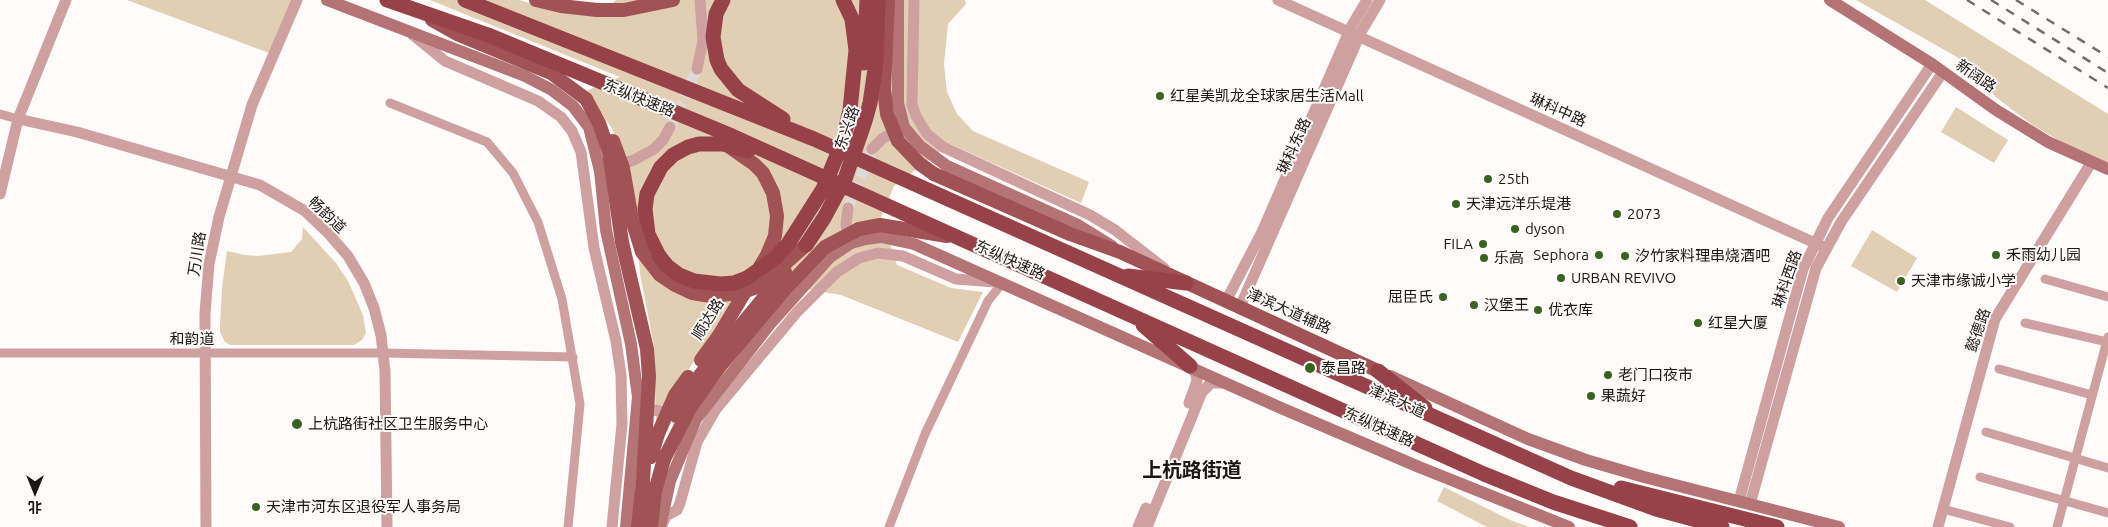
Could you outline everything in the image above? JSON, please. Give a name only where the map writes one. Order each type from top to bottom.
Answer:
[{"type":"highway","name":"东纵快速路","points":[[387,0],[497,39],[797,164],[1484,474],[1553,502],[1630,527]]},
{"type":"highway","name":"东纵快速路","points":[[465,0],[814,139],[1114,275]]},
{"type":"highway","points":[[723,0],[716,14],[713,37],[717,60],[728,80],[748,97],[814,139]]},
{"type":"highway","points":[[843,0],[852,19],[856,50],[850,110],[843,141]]},
{"type":"highway","name":"东兴路","points":[[797,164],[724,144],[710,143],[688,147],[673,155],[661,167],[647,194],[645,209],[648,234],[659,256],[667,266],[679,275],[694,281],[727,283],[747,278],[775,258],[788,244],[823,189],[843,141],[862,78],[866,43],[866,0]]},
{"type":"highway","name":"东兴路","points":[[806,245],[824,218],[845,179],[865,121],[872,93],[878,0]]},
{"type":"highway","points":[[1114,275],[1186,283]]},
{"type":"highway","name":"津滨大道","points":[[1114,275],[1571,478]]},
{"type":"highway","points":[[1130,314],[1190,366]]},
{"type":"highway","points":[[1378,371],[1442,422]]},
{"type":"highway","points":[[1571,478],[1656,509],[1722,527]]},
{"type":"highway","points":[[1571,478],[1646,493],[1777,527]]},
{"type":"main road","points":[[327,0],[488,61],[552,90],[573,106],[589,128],[600,171],[609,248],[631,344],[638,397],[626,527]]},
{"type":"main road","points":[[536,0],[579,8],[624,10],[673,0]]},
{"type":"main road","name":"津滨大道辅路","points":[[888,0],[884,89],[888,114],[892,127],[903,147],[920,164],[934,174],[1070,234],[1120,252],[1378,371]]},
{"type":"main road","points":[[898,0],[897,92],[904,127],[927,153],[947,166],[1078,225],[1120,252]]},
{"type":"main road","name":"新阔路","points":[[1830,0],[1932,64],[1996,110],[2048,142],[2091,163],[2108,169]]},
{"type":"main road","points":[[407,7],[457,34],[552,72],[586,99],[604,123],[620,157],[625,174],[632,220],[642,252],[660,275],[674,285],[692,293],[711,296],[739,293],[754,288],[806,245]]},
{"type":"main road","points":[[586,99],[599,122],[609,152],[622,242],[647,349],[649,376],[644,481]]},
{"type":"main road","name":"顺达路","points":[[638,527],[644,481],[658,434],[675,395],[718,337],[767,255],[775,236],[777,216],[773,193],[762,173],[744,157],[724,144]]},
{"type":"main road","points":[[664,459],[690,408],[721,365],[785,289],[826,247],[859,229],[880,225],[962,239]]},
{"type":"main road","points":[[661,527],[670,480],[696,419],[770,324],[830,257],[851,243],[881,237],[914,244],[1419,467],[1569,527]]},
{"type":"main road","name":"顺达路","points":[[650,527],[655,490],[664,459],[668,435],[687,395],[701,374],[806,245]]},
{"type":"main road","name":"津滨大道","points":[[1378,371],[1528,439],[1586,460],[1838,527]]},
{"type":"street","points":[[0,194],[18,119],[66,0]]},
{"type":"street","name":"万川路","points":[[206,527],[205,313],[210,264],[219,216],[252,105],[297,0]]},
{"type":"street","points":[[697,69],[703,40],[700,0]]},
{"type":"street","points":[[914,0],[912,105],[916,116],[927,134],[943,148],[1090,215],[1115,230],[1150,258],[1186,283]]},
{"type":"street","name":"琳科中路","points":[[1278,0],[1355,32]]},
{"type":"street","name":"琳科中路","points":[[1290,0],[1355,32],[1822,244]]},
{"type":"street","name":"琳科东路","points":[[1240,307],[1367,0]]},
{"type":"street","name":"琳科东路","points":[[1226,300],[1262,232],[1355,32],[1380,0]]},
{"type":"street","points":[[405,30],[445,61],[538,101],[560,117],[572,131],[581,152],[594,248],[616,341],[621,375],[622,424],[612,527]]},
{"type":"street","name":"琳科西路","points":[[1745,503],[1816,268],[1828,218],[1932,64]]},
{"type":"street","name":"琳科西路","points":[[1822,244],[1943,72]]},
{"type":"street","points":[[390,103],[487,142],[513,173],[538,222],[562,299],[580,404],[568,527]]},
{"type":"street","points":[[0,114],[18,119]]},
{"type":"street","name":"畅韵道","points":[[18,119],[77,132],[230,175],[273,191],[305,212],[328,233],[348,256],[364,282],[374,308],[384,353],[387,527]]},
{"type":"street","points":[[600,171],[634,160],[654,149],[663,140],[670,127]]},
{"type":"street","points":[[872,150],[883,138],[904,127]]},
{"type":"street","name":"懿德路","points":[[1938,527],[1995,319],[2091,163]]},
{"type":"street","points":[[848,208],[846,225],[851,243]]},
{"type":"street","points":[[661,527],[666,516],[677,510],[680,504],[697,442],[716,409],[797,312],[837,272],[859,258],[878,253],[903,256],[956,279],[1003,282]]},
{"type":"street","points":[[2044,279],[2108,297]]},
{"type":"street","points":[[889,527],[925,434],[988,301],[1003,282]]},
{"type":"street","points":[[2025,323],[2108,340],[2057,527]]},
{"type":"street","name":"和韵道","points":[[0,353],[384,353],[573,357]]},
{"type":"street","points":[[1138,527],[1196,386],[1196,374],[1190,366]]},
{"type":"street","points":[[1999,370],[2092,395]]},
{"type":"street","points":[[1147,527],[1202,392],[1211,383],[1231,384]]},
{"type":"street","points":[[637,406],[696,419]]},
{"type":"street","points":[[1986,432],[2108,468]]},
{"type":"street","points":[[1980,477],[2108,513]]},
{"type":"street","points":[[1943,509],[2010,527]]},
{"type":"shaded area","points":[[127,0],[292,0],[269,53]]},
{"type":"shaded area","points":[[430,0],[519,0],[540,6],[598,16],[616,0],[965,0],[966,4],[948,24],[944,64],[947,92],[957,114],[973,131],[1089,182],[1081,203],[950,144],[894,186],[881,217],[897,265],[951,288],[983,292],[958,342],[841,295],[765,282],[701,350],[656,422],[654,346],[640,274],[632,180],[626,159],[611,127],[586,91],[620,77]]},
{"type":"shaded area","points":[[1856,0],[1925,0],[2108,114],[2108,164],[2034,126],[1997,98],[1957,57]]},
{"type":"shaded area","points":[[1956,107],[2008,140],[1994,163],[1941,132]]},
{"type":"shaded area","points":[[303,227],[336,263],[348,281],[363,315],[366,333],[362,340],[354,345],[230,345],[225,342],[220,332],[220,326],[222,288],[227,251],[258,256],[291,252],[302,239]]},
{"type":"shaded area","points":[[1872,230],[1917,258],[1897,292],[1851,266]]},
{"type":"shaded area","points":[[1444,487],[1510,520],[1529,527],[1487,527],[1437,501]]},
{"type":"tunnel","points":[[670,127],[697,69]]},
{"type":"tunnel","points":[[848,208],[872,149]]},
{"type":"railway","points":[[1967,0],[2108,88]]},
{"type":"railway","points":[[1991,0],[2108,73]]},
{"type":"railway","points":[[2016,0],[2108,57]]},
{"type":"place","name":"红星美凯龙全球家居生活Mall","points":[[1160,96]]},
{"type":"place","name":"25th","points":[[1488,179]]},
{"type":"place","name":"天津远洋乐堤港","points":[[1456,204]]},
{"type":"place","name":"2073","points":[[1617,214]]},
{"type":"place","name":"dyson","points":[[1515,229]]},
{"type":"place","name":"FILA","points":[[1483,244]]},
{"type":"place","name":"Sephora","points":[[1599,255]]},
{"type":"place","name":"禾雨幼儿园","points":[[1996,255]]},
{"type":"place","name":"汐竹家料理串烧酒吧","points":[[1625,256]]},
{"type":"place","name":"乐高","points":[[1484,258]]},
{"type":"place","name":"URBAN REVIVO","points":[[1561,278]]},
{"type":"place","name":"天津市缘诚小学","points":[[1901,281]]},
{"type":"place","name":"屈臣氏","points":[[1443,297]]},
{"type":"place","name":"汉堡王","points":[[1474,305]]},
{"type":"place","name":"优衣库","points":[[1538,310]]},
{"type":"place","name":"红星大厦","points":[[1698,323]]},
{"type":"place","name":"泰昌路","points":[[1310,368]]},
{"type":"place","name":"老门口夜市","points":[[1608,375]]},
{"type":"place","name":"果蔬好","points":[[1591,396]]},
{"type":"place","name":"上杭路街社区卫生服务中心","points":[[297,424]]},
{"type":"place","name":"天津市河东区退役军人事务局","points":[[256,507]]},
{"type":"district","name":"上杭路街道","points":[[1192,470]]}]
